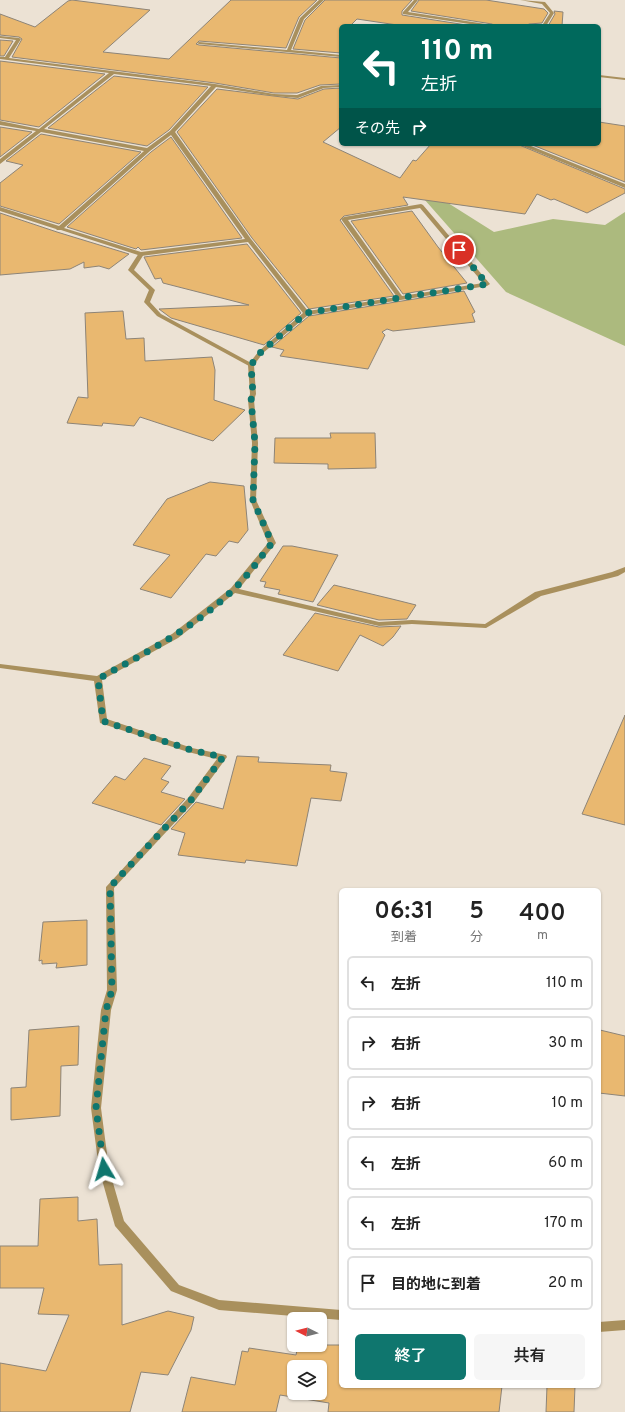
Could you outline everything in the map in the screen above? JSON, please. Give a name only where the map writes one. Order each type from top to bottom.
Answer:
[{"type":"street","points":[[288,50],[302,18],[322,0]]},
{"type":"street","points":[[416,0],[405,13],[479,24]]},
{"type":"street","points":[[522,0],[543,3],[552,13],[545,24]]},
{"type":"street","points":[[0,37],[19,39],[3,58]]},
{"type":"street","points":[[199,43],[339,56]]},
{"type":"street","points":[[3,58],[215,85],[274,95],[298,96],[324,87],[339,86]]},
{"type":"street","points":[[0,162],[113,72]]},
{"type":"street","points":[[601,76],[625,78]]},
{"type":"street","points":[[59,228],[148,150],[172,132],[215,85]]},
{"type":"street","points":[[0,123],[148,150]]},
{"type":"street","points":[[172,132],[249,240],[306,313]]},
{"type":"street","points":[[526,146],[625,186]]},
{"type":"street","points":[[0,666],[98,679],[175,636],[234,590],[272,543],[253,500],[255,443],[251,400],[253,394],[251,365],[261,352],[306,313],[487,284],[421,206],[344,219],[400,297]]},
{"type":"street","points":[[0,209],[142,254],[249,240]]},
{"type":"street","points":[[142,254],[131,270],[152,290],[147,302],[159,315],[251,365]]},
{"type":"street","points":[[234,590],[379,624],[412,622],[486,626],[538,594],[615,574],[625,569]]},
{"type":"street","points":[[98,679],[103,721],[191,750],[223,757],[191,800],[110,887],[112,990],[106,1010],[96,1108],[104,1169],[119,1223],[175,1288],[218,1305],[339,1315]]},
{"type":"street","points":[[601,1327],[625,1325]]},
{"type":"green space","points":[[402,174],[494,232],[553,219],[605,225],[625,212],[625,346],[506,292]]},
{"type":"building","points":[[72,0],[150,10],[103,52],[169,59],[231,0],[317,0],[299,17],[286,48],[199,41],[196,44],[339,58],[339,84],[320,85],[297,93],[274,93],[215,83],[12,57],[22,39],[19,37],[0,35],[0,14],[35,27],[68,1]]},
{"type":"building","points":[[325,0],[412,0],[402,11],[402,15],[460,24],[391,24],[357,19],[352,24],[339,24],[339,53],[293,49],[305,20]]},
{"type":"building","points":[[419,0],[486,0],[544,9],[548,13],[542,23],[492,24],[411,11]]},
{"type":"building","points":[[554,11],[563,12],[562,24],[549,24],[555,14]]},
{"type":"building","points":[[0,40],[13,41],[4,56],[0,56]]},
{"type":"building","points":[[0,61],[105,74],[39,127],[0,120]]},
{"type":"building","points":[[114,76],[208,87],[169,130],[147,146],[48,128]]},
{"type":"building","points":[[339,88],[339,129],[323,142],[400,178],[413,160],[416,161],[429,146],[522,146],[625,189],[625,193],[587,213],[554,199],[551,200],[537,194],[525,214],[403,197],[408,205],[344,216],[340,220],[394,296],[309,309],[252,238],[177,132],[217,89],[298,99],[324,89]]},
{"type":"building","points":[[601,122],[625,126],[625,182],[535,146],[601,146]]},
{"type":"building","points":[[0,127],[32,132],[0,157]]},
{"type":"building","points":[[41,134],[141,152],[59,224],[0,206],[0,183],[23,165],[6,161]]},
{"type":"building","points":[[171,137],[242,238],[141,250],[138,247],[136,249],[67,227],[151,152]]},
{"type":"building","points":[[412,211],[467,283],[403,294],[351,221]]},
{"type":"building","points":[[0,213],[129,254],[109,269],[99,266],[84,268],[84,262],[70,269],[0,275]]},
{"type":"building","points":[[247,244],[301,313],[264,345],[171,318],[159,309],[249,305],[163,283],[161,278],[155,279],[144,257]]},
{"type":"building","points":[[464,291],[475,312],[472,314],[475,322],[393,331],[387,329],[382,332],[385,335],[368,369],[280,356],[284,350],[272,347],[309,316]]},
{"type":"building","points":[[123,311],[126,339],[144,338],[145,361],[212,357],[215,370],[214,400],[245,410],[213,441],[140,417],[134,426],[103,423],[102,426],[67,423],[78,397],[88,398],[85,313]]},
{"type":"building","points":[[330,433],[375,433],[376,468],[328,469],[328,464],[274,463],[275,438],[331,438]]},
{"type":"building","points":[[210,482],[244,486],[248,530],[238,543],[229,541],[216,556],[206,554],[171,598],[140,589],[170,555],[133,545],[167,499]]},
{"type":"building","points":[[283,546],[292,546],[338,555],[313,602],[278,594],[280,590],[264,587],[266,582],[260,581]]},
{"type":"building","points":[[334,585],[416,605],[407,619],[379,620],[317,605]]},
{"type":"building","points":[[315,613],[379,627],[401,626],[393,637],[383,646],[360,635],[338,671],[283,655]]},
{"type":"building","points":[[625,715],[625,825],[582,814]]},
{"type":"building","points":[[237,756],[259,757],[258,762],[331,765],[330,771],[347,773],[341,801],[311,798],[297,866],[246,860],[245,863],[178,855],[185,833],[171,829],[196,802],[223,809]]},
{"type":"building","points":[[144,758],[171,766],[161,779],[169,782],[161,792],[185,799],[161,825],[92,803],[115,776],[125,780]]},
{"type":"building","points":[[87,920],[87,965],[56,968],[57,963],[42,964],[42,960],[39,961],[43,922]]},
{"type":"building","points":[[79,1026],[78,1065],[61,1066],[60,1116],[11,1120],[11,1088],[26,1087],[29,1030]]},
{"type":"building","points":[[601,1030],[625,1036],[625,1096],[601,1093]]},
{"type":"building","points":[[78,1197],[78,1221],[97,1219],[99,1265],[122,1264],[122,1325],[168,1311],[194,1317],[191,1330],[168,1375],[141,1372],[130,1412],[0,1412],[0,1363],[46,1371],[69,1315],[38,1314],[44,1288],[0,1288],[0,1246],[38,1246],[40,1199]]},
{"type":"building","points":[[327,1345],[339,1345],[339,1388],[502,1388],[499,1412],[328,1412],[329,1403],[311,1400],[327,1400],[327,1360],[287,1360],[287,1396],[280,1395],[276,1412],[182,1412],[191,1377],[235,1385],[242,1351],[248,1352],[249,1348],[296,1355],[297,1352],[327,1352]]},
{"type":"building","points":[[547,1388],[575,1388],[574,1412],[546,1412]]},
{"type":"route","points":[[104,1169],[96,1108],[106,1010],[112,990],[110,887],[191,800],[223,757],[191,750],[103,721],[98,679],[175,636],[212,608],[234,590],[272,543],[253,500],[255,443],[251,400],[253,394],[251,365],[261,352],[306,313],[487,284],[459,250]]}]
